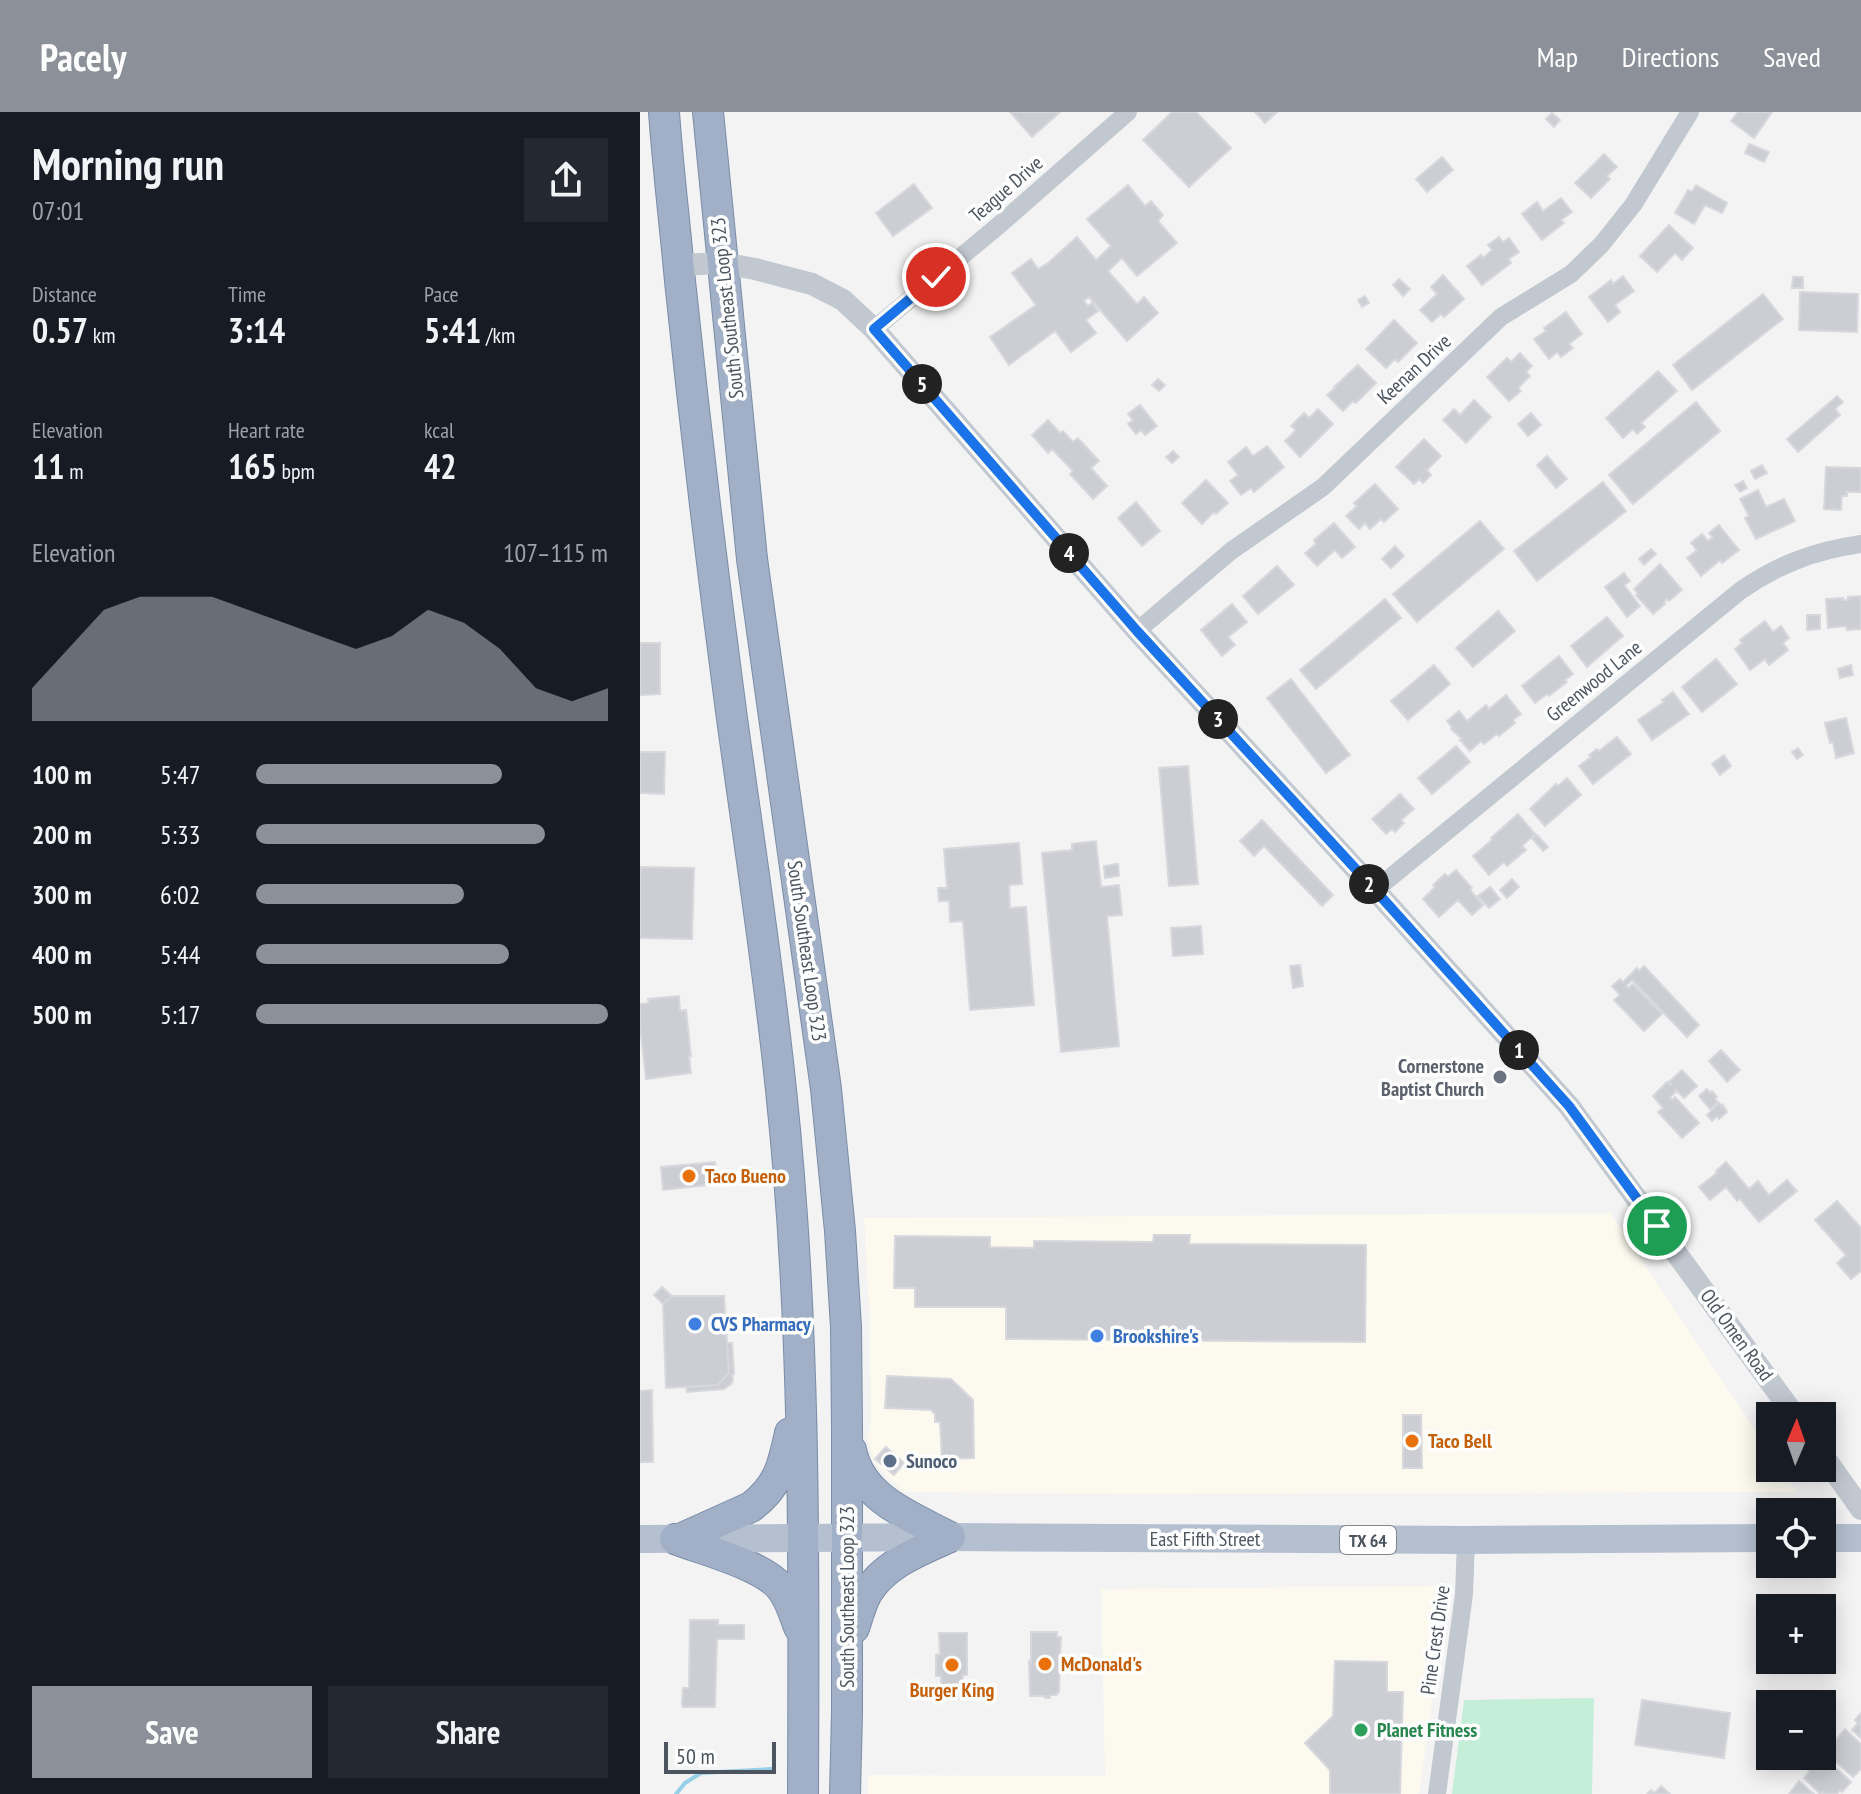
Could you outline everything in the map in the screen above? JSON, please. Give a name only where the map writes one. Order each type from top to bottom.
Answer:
[{"type":"highway","name":"South Southeast Loop 323","points":[[664,112],[688,357],[781,1089],[793,1239],[799,1388],[803,1538],[803,1794]]},
{"type":"highway","name":"South Southeast Loop 323","points":[[708,112],[752,559],[834,1159],[844,1282],[847,1429],[845,1794]]},
{"type":"highway","points":[[749,835],[791,831]]},
{"type":"highway","points":[[677,1539],[751,1507],[768,1492],[783,1464],[799,1388]]},
{"type":"highway","points":[[847,1429],[853,1459],[871,1490],[889,1505],[950,1537]]},
{"type":"highway","points":[[847,1649],[862,1602],[876,1581],[905,1558],[950,1537]]},
{"type":"highway","points":[[677,1539],[757,1570],[773,1580],[790,1603],[804,1641]]},
{"type":"main road","name":"East Fifth Street","points":[[640,1539],[1756,1538]]},
{"type":"main road","points":[[1836,1538],[1861,1538]]},
{"type":"street","name":"Teague Drive","points":[[874,329],[1128,112]]},
{"type":"street","name":"Keenan Drive","points":[[1137,631],[1231,551],[1323,487],[1501,317],[1571,274],[1601,245],[1633,205],[1690,112]]},
{"type":"street","name":"Old Omen Road","points":[[679,265],[722,263],[812,284],[843,300],[874,329],[1137,631],[1569,1106],[1785,1402]]},
{"type":"street","name":"Greenwood Lane","points":[[1375,890],[1740,591],[1763,575],[1796,559],[1861,544]]},
{"type":"street","points":[[1836,1474],[1861,1509]]},
{"type":"street","name":"Pine Crest Drive","points":[[1437,1794],[1464,1594],[1466,1540]]},
{"type":"shaded area","points":[[1610,1213],[1756,1431],[1756,1482],[1790,1482],[1797,1492],[904,1492],[875,1464],[868,1440],[871,1417],[864,1218]]},
{"type":"shaded area","points":[[1449,1586],[1419,1794],[868,1794],[868,1775],[1105,1776],[1101,1589]]},
{"type":"green space","points":[[1594,1698],[1592,1794],[1452,1794],[1464,1700]]},
{"type":"building","points":[[1010,112],[1060,112],[1032,137]]},
{"type":"building","points":[[1172,112],[1196,112],[1231,148],[1189,187],[1143,140]]},
{"type":"building","points":[[1255,112],[1277,112],[1265,123]]},
{"type":"building","points":[[1738,112],[1772,112],[1754,138],[1731,121]]},
{"type":"building","points":[[1552,113],[1560,120],[1554,127],[1546,119]]},
{"type":"building","points":[[1749,144],[1769,152],[1764,162],[1745,153]]},
{"type":"building","points":[[1604,154],[1617,167],[1591,198],[1575,183]]},
{"type":"building","points":[[1442,157],[1453,170],[1427,192],[1416,179]]},
{"type":"building","points":[[914,184],[932,208],[893,236],[876,213]]},
{"type":"building","points":[[1128,185],[1145,206],[1151,201],[1163,215],[1158,221],[1177,243],[1137,276],[1122,258],[1108,271],[1137,304],[1144,297],[1158,313],[1127,341],[1089,297],[1084,301],[1088,306],[1092,303],[1098,311],[1086,320],[1096,333],[1071,352],[1055,331],[1009,365],[990,337],[1036,305],[1012,273],[1031,259],[1038,269],[1077,237],[1096,260],[1111,246],[1087,219]]},
{"type":"building","points":[[1696,185],[1727,203],[1722,213],[1705,205],[1694,224],[1675,213],[1688,190],[1692,192]]},
{"type":"building","points":[[1561,198],[1572,212],[1561,220],[1564,223],[1542,240],[1522,214],[1537,202],[1543,211]]},
{"type":"building","points":[[1669,225],[1693,248],[1682,260],[1675,253],[1657,272],[1640,256]]},
{"type":"building","points":[[1499,237],[1503,242],[1509,238],[1519,252],[1509,259],[1511,263],[1482,285],[1467,266],[1492,250],[1488,245]]},
{"type":"building","points":[[1443,275],[1464,299],[1444,317],[1441,314],[1432,322],[1420,310],[1437,294],[1431,287]]},
{"type":"building","points":[[1623,276],[1634,291],[1615,305],[1620,312],[1608,322],[1589,297],[1611,280],[1613,284]]},
{"type":"building","points":[[1793,277],[1803,277],[1803,288],[1792,288]]},
{"type":"building","points":[[1399,279],[1410,289],[1403,296],[1393,285]]},
{"type":"building","points":[[1800,292],[1858,294],[1857,332],[1799,330]]},
{"type":"building","points":[[1763,294],[1783,319],[1692,390],[1673,365]]},
{"type":"building","points":[[1365,296],[1369,303],[1362,307],[1358,300]]},
{"type":"building","points":[[1566,312],[1582,334],[1569,344],[1573,348],[1561,357],[1557,352],[1549,359],[1534,339]]},
{"type":"building","points":[[1394,320],[1417,343],[1398,362],[1395,359],[1386,368],[1366,349]]},
{"type":"building","points":[[1520,353],[1532,366],[1526,372],[1530,376],[1518,388],[1521,391],[1509,401],[1487,377],[1507,358],[1511,362]]},
{"type":"building","points":[[1358,365],[1376,383],[1343,411],[1327,395]]},
{"type":"building","points":[[1658,371],[1677,391],[1641,423],[1645,427],[1637,434],[1633,429],[1623,438],[1606,418]]},
{"type":"building","points":[[1158,379],[1165,385],[1159,391],[1152,385]]},
{"type":"building","points":[[1837,396],[1843,402],[1835,409],[1840,415],[1798,452],[1787,439]]},
{"type":"building","points":[[1474,400],[1491,417],[1466,443],[1443,420],[1454,409],[1460,415]]},
{"type":"building","points":[[1696,402],[1720,431],[1633,504],[1609,475]]},
{"type":"building","points":[[1140,405],[1157,426],[1145,435],[1141,430],[1136,434],[1128,424],[1133,420],[1128,414]]},
{"type":"building","points":[[1318,409],[1333,424],[1300,457],[1285,441],[1296,430],[1291,426],[1304,413],[1309,418]]},
{"type":"building","points":[[1531,413],[1541,425],[1528,436],[1518,424]]},
{"type":"building","points":[[1048,420],[1073,442],[1078,438],[1099,461],[1091,468],[1107,486],[1093,499],[1070,474],[1073,471],[1052,449],[1048,453],[1032,435]]},
{"type":"building","points":[[1424,439],[1441,456],[1427,470],[1431,475],[1423,483],[1419,479],[1414,484],[1396,467]]},
{"type":"building","points":[[1267,446],[1284,467],[1254,492],[1251,488],[1241,495],[1230,481],[1238,475],[1228,462],[1246,447],[1253,456]]},
{"type":"building","points":[[1173,451],[1179,457],[1172,463],[1166,457]]},
{"type":"building","points":[[1547,456],[1567,479],[1556,488],[1537,465]]},
{"type":"building","points":[[1762,465],[1767,473],[1755,479],[1751,471]]},
{"type":"building","points":[[1826,467],[1861,468],[1861,492],[1847,492],[1847,496],[1842,496],[1841,510],[1824,509]]},
{"type":"building","points":[[1206,480],[1228,503],[1202,524],[1182,503]]},
{"type":"building","points":[[1743,481],[1747,488],[1740,492],[1735,485]]},
{"type":"building","points":[[1603,482],[1626,511],[1537,581],[1514,551]]},
{"type":"building","points":[[1375,484],[1398,509],[1384,522],[1381,519],[1370,529],[1365,523],[1359,529],[1346,516],[1357,506],[1354,503]]},
{"type":"building","points":[[1758,490],[1766,507],[1784,499],[1795,521],[1756,539],[1745,518],[1749,516],[1740,499]]},
{"type":"building","points":[[1136,502],[1160,531],[1142,546],[1118,518]]},
{"type":"building","points":[[1480,521],[1504,549],[1417,622],[1393,594]]},
{"type":"building","points":[[1334,523],[1355,547],[1342,558],[1335,550],[1317,566],[1305,553],[1316,544],[1314,540]]},
{"type":"building","points":[[1719,525],[1739,550],[1722,563],[1720,560],[1701,576],[1687,558],[1697,550],[1691,543],[1702,534],[1708,541],[1713,537],[1709,533]]},
{"type":"building","points":[[1395,546],[1404,556],[1391,568],[1382,559]]},
{"type":"building","points":[[1651,549],[1656,554],[1644,565],[1639,559]]},
{"type":"building","points":[[1660,564],[1682,590],[1669,601],[1667,599],[1653,614],[1634,589]]},
{"type":"building","points":[[1277,566],[1294,585],[1258,614],[1243,596]]},
{"type":"building","points":[[1624,573],[1630,581],[1624,585],[1640,606],[1627,617],[1605,587]]},
{"type":"building","points":[[1861,596],[1861,629],[1847,630],[1846,626],[1828,628],[1826,599],[1848,600],[1848,597]]},
{"type":"building","points":[[1385,599],[1401,618],[1316,689],[1300,670]]},
{"type":"building","points":[[1232,604],[1247,622],[1228,637],[1235,645],[1222,656],[1201,630]]},
{"type":"building","points":[[1498,611],[1515,631],[1473,667],[1456,648]]},
{"type":"building","points":[[1807,615],[1820,615],[1820,629],[1807,630]]},
{"type":"building","points":[[1607,617],[1623,636],[1587,667],[1571,646]]},
{"type":"building","points":[[1765,621],[1773,632],[1781,626],[1789,638],[1783,643],[1788,650],[1769,665],[1765,659],[1750,670],[1735,649],[1742,643],[1740,640]]},
{"type":"building","points":[[640,643],[660,643],[660,694],[640,695]]},
{"type":"building","points":[[1559,656],[1573,674],[1549,696],[1547,694],[1535,703],[1522,686]]},
{"type":"building","points":[[1716,659],[1737,684],[1702,712],[1682,687]]},
{"type":"building","points":[[1434,665],[1450,684],[1408,720],[1391,701]]},
{"type":"building","points":[[1851,665],[1853,675],[1840,678],[1838,669]]},
{"type":"building","points":[[1291,679],[1350,755],[1326,773],[1267,698]]},
{"type":"building","points":[[1673,692],[1689,714],[1652,740],[1638,720]]},
{"type":"building","points":[[1506,695],[1521,714],[1499,736],[1497,734],[1484,744],[1481,741],[1470,751],[1447,721],[1459,711],[1467,721],[1486,705],[1489,709]]},
{"type":"building","points":[[1846,718],[1854,753],[1836,758],[1825,723]]},
{"type":"building","points":[[1617,737],[1631,754],[1593,784],[1579,766],[1591,757],[1589,755]]},
{"type":"building","points":[[1456,746],[1470,762],[1432,794],[1418,778]]},
{"type":"building","points":[[1798,748],[1803,755],[1797,759],[1792,752]]},
{"type":"building","points":[[640,752],[665,752],[664,794],[640,793]]},
{"type":"building","points":[[1724,755],[1731,766],[1720,775],[1712,764]]},
{"type":"building","points":[[1188,766],[1198,884],[1169,886],[1159,768]]},
{"type":"building","points":[[1567,778],[1581,795],[1545,826],[1530,809],[1556,784],[1558,786]]},
{"type":"building","points":[[1400,794],[1414,809],[1401,820],[1404,823],[1395,832],[1392,829],[1386,834],[1372,819]]},
{"type":"building","points":[[1518,814],[1535,834],[1522,846],[1526,850],[1507,866],[1504,862],[1489,875],[1473,856]]},
{"type":"building","points":[[1262,820],[1333,895],[1322,906],[1264,846],[1254,856],[1240,841]]},
{"type":"building","points":[[1537,835],[1548,847],[1543,851],[1532,838]]},
{"type":"building","points":[[1096,841],[1101,887],[1119,885],[1122,915],[1107,916],[1119,1046],[1061,1052],[1042,853],[1072,850],[1072,844]]},
{"type":"building","points":[[1019,843],[1022,884],[1009,885],[1010,908],[1026,907],[1034,1005],[970,1010],[963,921],[950,922],[949,901],[939,901],[938,888],[947,888],[944,849]]},
{"type":"building","points":[[1118,864],[1119,876],[1105,878],[1104,866]]},
{"type":"building","points":[[640,867],[694,868],[692,939],[640,938]]},
{"type":"building","points":[[1456,870],[1483,905],[1472,915],[1458,900],[1439,917],[1423,899],[1445,874],[1448,877]]},
{"type":"building","points":[[1512,879],[1519,887],[1507,898],[1500,890]]},
{"type":"building","points":[[1490,887],[1500,899],[1489,908],[1478,896]]},
{"type":"building","points":[[1201,926],[1203,954],[1173,956],[1171,928]]},
{"type":"building","points":[[1300,965],[1303,986],[1293,988],[1290,966]]},
{"type":"building","points":[[1644,966],[1699,1025],[1687,1037],[1632,980],[1626,986],[1628,988],[1633,984],[1662,1014],[1644,1031],[1614,1000],[1620,995],[1612,986],[1620,979],[1623,982],[1637,968],[1639,971]]},
{"type":"building","points":[[679,996],[680,1011],[686,1010],[691,1073],[646,1079],[640,1004],[649,1003],[648,999]]},
{"type":"building","points":[[1721,1050],[1740,1070],[1727,1082],[1709,1061]]},
{"type":"building","points":[[1682,1070],[1697,1086],[1684,1098],[1675,1089],[1676,1092],[1670,1097],[1672,1100],[1675,1097],[1699,1123],[1682,1138],[1658,1112],[1663,1108],[1653,1096],[1667,1082],[1670,1085],[1669,1082]]},
{"type":"building","points":[[1707,1089],[1710,1093],[1712,1091],[1718,1102],[1710,1109],[1699,1096]]},
{"type":"building","points":[[1719,1103],[1727,1112],[1712,1121],[1707,1115]]},
{"type":"building","name":"Taco Bueno","points":[[715,1162],[717,1184],[663,1190],[661,1167]]},
{"type":"building","points":[[1726,1162],[1749,1189],[1758,1181],[1769,1195],[1787,1180],[1797,1191],[1759,1222],[1726,1187],[1710,1200],[1699,1187]]},
{"type":"building","points":[[1837,1201],[1861,1228],[1861,1271],[1851,1279],[1837,1263],[1846,1255],[1815,1220]]},
{"type":"building","points":[[1154,1235],[1190,1235],[1189,1244],[1366,1245],[1365,1342],[1006,1339],[1006,1307],[915,1307],[915,1288],[894,1288],[895,1236],[990,1237],[990,1247],[1034,1248],[1034,1241],[1153,1242]]},
{"type":"building","points":[[662,1287],[672,1296],[663,1304],[654,1295]]},
{"type":"building","name":"CVS Pharmacy","points":[[672,1296],[724,1296],[729,1373],[718,1385],[666,1388],[663,1304]]},
{"type":"building","points":[[727,1343],[732,1343],[734,1374],[731,1384],[724,1389],[687,1392],[686,1387],[718,1385],[729,1373]]},
{"type":"building","points":[[887,1376],[951,1379],[973,1400],[974,1458],[942,1459],[940,1422],[935,1422],[935,1414],[931,1410],[885,1408]]},
{"type":"building","points":[[652,1390],[653,1462],[640,1462],[640,1391]]},
{"type":"building","name":"Taco Bell","points":[[1403,1415],[1421,1415],[1422,1468],[1403,1468]]},
{"type":"building","name":"Sunoco","points":[[886,1447],[904,1463],[894,1475],[875,1459]]},
{"type":"building","points":[[690,1620],[718,1620],[718,1625],[744,1625],[744,1639],[717,1639],[715,1707],[683,1707],[682,1704],[683,1688],[689,1688]]},
{"type":"building","name":"McDonald's","points":[[1031,1632],[1057,1632],[1057,1637],[1061,1637],[1059,1692],[1050,1695],[1050,1698],[1030,1696]]},
{"type":"building","name":"Burger King","points":[[939,1633],[967,1633],[967,1675],[963,1675],[963,1699],[941,1699],[941,1676],[936,1676],[936,1655],[940,1654]]},
{"type":"building","name":"Planet Fitness","points":[[1335,1661],[1387,1662],[1387,1692],[1403,1692],[1400,1794],[1330,1794],[1330,1770],[1305,1743],[1333,1716]]},
{"type":"building","points":[[1642,1700],[1730,1713],[1724,1758],[1635,1745]]},
{"type":"building","points":[[1861,1713],[1861,1738],[1852,1730]]},
{"type":"building","points":[[1845,1729],[1861,1744],[1861,1769],[1853,1777],[1836,1762],[1836,1740]]},
{"type":"building","points":[[1836,1768],[1851,1782],[1837,1794],[1820,1794],[1804,1778],[1810,1771]]},
{"type":"building","points":[[1799,1781],[1814,1794],[1789,1794]]},
{"type":"building","points":[[1661,1786],[1670,1794],[1647,1794],[1651,1790],[1655,1793]]},
{"type":"waterway","points":[[676,1794],[685,1783],[701,1773],[772,1769]]},
{"type":"place","name":"Cornerstone Baptist Church","points":[[1500,1077]]},
{"type":"place","name":"Taco Bueno","points":[[689,1176]]},
{"type":"place","name":"CVS Pharmacy","points":[[695,1324]]},
{"type":"place","name":"Brookshire's","points":[[1097,1336]]},
{"type":"place","name":"Taco Bell","points":[[1412,1441]]},
{"type":"place","name":"Sunoco","points":[[890,1461]]},
{"type":"place","name":"McDonald's","points":[[1045,1664]]},
{"type":"place","name":"Burger King","points":[[952,1665]]},
{"type":"place","name":"Planet Fitness","points":[[1361,1730]]},
{"type":"route","points":[[936,277],[874,329],[1137,631],[1569,1106],[1657,1226]]}]
